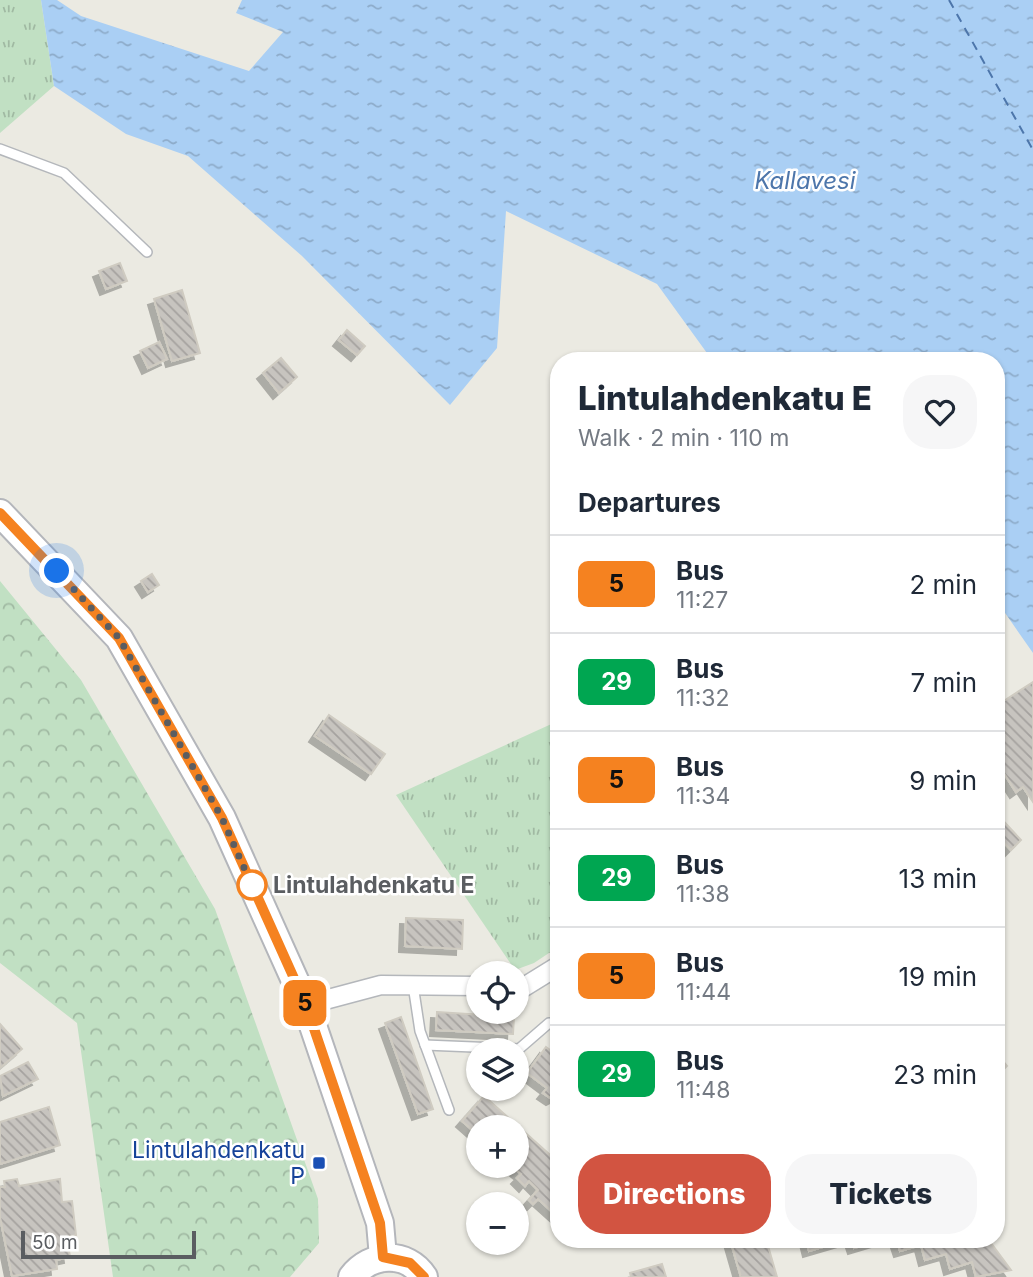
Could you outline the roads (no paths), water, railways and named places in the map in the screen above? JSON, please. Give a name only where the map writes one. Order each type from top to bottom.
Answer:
[{"type":"main road","points":[[0,513],[119,638],[222,818],[306,1005],[380,1223],[383,1257]]},
{"type":"main road","points":[[352,1277],[370,1261],[383,1257],[410,1263],[424,1277]]},
{"type":"street","points":[[529,984],[550,971]]},
{"type":"street","points":[[306,1005],[381,985],[466,986]]},
{"type":"lane","points":[[0,149],[64,173],[147,252]]},
{"type":"lane","points":[[413,985],[425,1045],[449,1110]]},
{"type":"lane","points":[[425,1045],[519,1049],[549,1023]]},
{"type":"water","name":"Kallavesi","points":[[41,0],[57,0],[81,16],[249,71],[283,32],[236,13],[242,0],[1033,0],[1033,653],[1005,613],[1005,352],[706,352],[657,284],[506,211],[497,348],[450,405],[302,256],[188,156],[126,134],[54,86]]},
{"type":"place","name":"Lintulahdenkatu E","points":[[252,885]]},
{"type":"place","name":"Lintulahdenkatu P","points":[[319,1163]]}]
